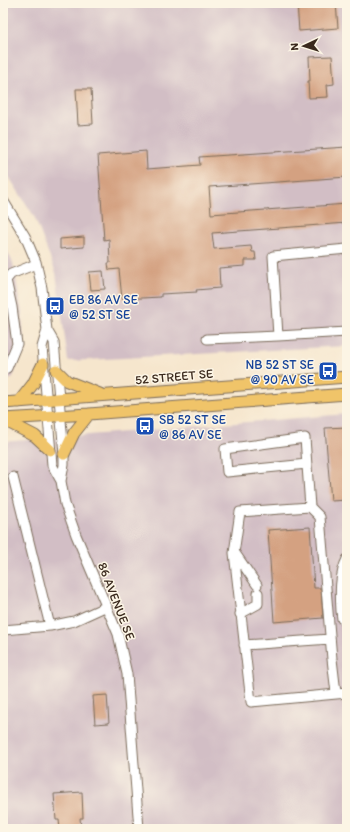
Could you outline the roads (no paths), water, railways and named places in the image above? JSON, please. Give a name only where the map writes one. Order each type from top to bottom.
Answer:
[{"type":"main road","points":[[19,402],[33,384],[43,364]]},
{"type":"main road","points":[[56,370],[67,381],[104,396]]},
{"type":"main road","name":"52 STREET SE","points":[[3,403],[347,377]]},
{"type":"main road","points":[[3,419],[89,414],[347,394]]},
{"type":"main road","points":[[64,454],[74,433],[89,414]]},
{"type":"main road","points":[[3,419],[36,436],[50,450]]},
{"type":"street","name":"86 AVENUE SE","points":[[3,200],[25,236],[36,264],[42,288],[47,330],[42,347],[52,465],[61,482],[65,504],[74,528],[118,634],[127,674],[140,829]]},
{"type":"street","points":[[278,336],[274,256],[347,249]]},
{"type":"street","points":[[3,370],[7,368],[17,344],[12,307],[6,280],[11,274],[36,264]]},
{"type":"street","name":"86 AVENUE SE","points":[[47,330],[54,342],[64,454],[61,482]]},
{"type":"street","points":[[207,339],[347,332]]},
{"type":"street","points":[[307,464],[227,472],[226,449],[305,438],[307,464],[310,507],[320,517],[336,693]]},
{"type":"street","points":[[13,477],[50,626]]},
{"type":"street","points":[[310,507],[240,512],[234,553],[240,614],[252,702],[347,693]]},
{"type":"street","points":[[234,553],[257,589],[258,604],[240,614]]},
{"type":"street","points":[[347,559],[343,566],[344,611],[342,619],[347,622]]},
{"type":"street","points":[[3,630],[50,626],[74,621],[107,606]]},
{"type":"street","points":[[244,645],[330,640]]},
{"type":"place","name":"EB 86 AV SE @ 52 ST SE","points":[[55,306]]},
{"type":"place","name":"NB 52 ST SE @ 90 AV SE","points":[[328,371]]},
{"type":"place","name":"SB 52 ST SE @ 86 AV SE","points":[[145,426]]}]
